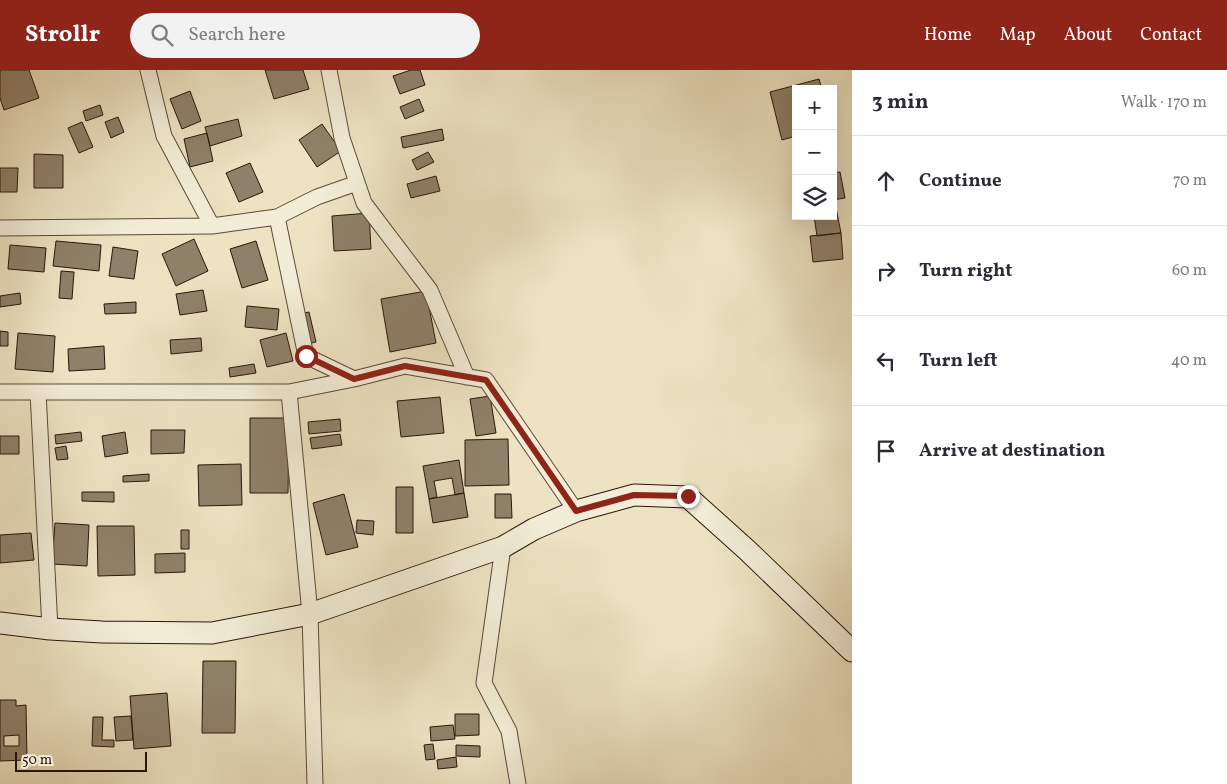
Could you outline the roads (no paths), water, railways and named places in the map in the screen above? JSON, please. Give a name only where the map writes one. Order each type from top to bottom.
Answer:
[{"type":"street","points":[[148,70],[164,136],[212,226]]},
{"type":"street","points":[[328,70],[342,138],[364,203],[430,290],[467,377]]},
{"type":"street","points":[[0,228],[212,226],[277,217],[317,197],[358,183]]},
{"type":"street","points":[[277,217],[306,356],[354,379]]},
{"type":"street","points":[[0,392],[289,392],[354,379],[405,366],[486,380],[576,511]]},
{"type":"street","points":[[38,392],[50,629]]},
{"type":"street","points":[[289,392],[310,614],[315,784]]},
{"type":"street","points":[[0,623],[50,629],[102,632],[212,633],[310,614],[503,547],[534,529],[576,511],[634,495],[688,496],[852,651]]},
{"type":"street","points":[[503,547],[484,683],[509,731],[518,784]]}]
